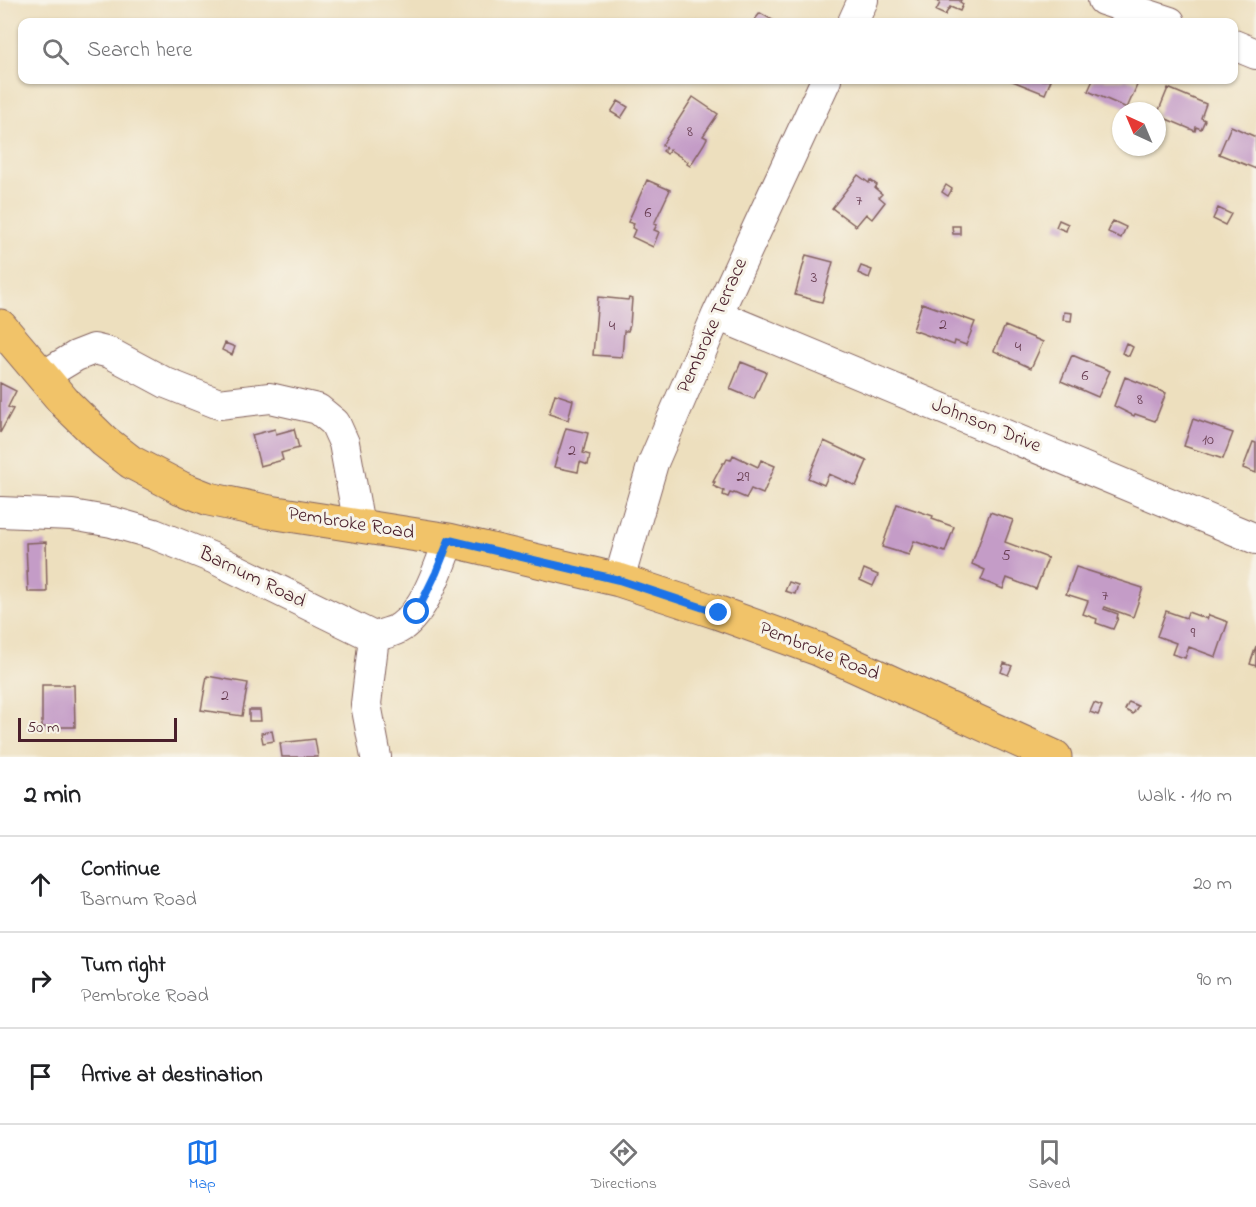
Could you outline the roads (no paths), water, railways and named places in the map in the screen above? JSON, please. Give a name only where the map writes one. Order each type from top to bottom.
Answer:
[{"type":"main road","name":"Pembroke Road","points":[[0,326],[66,404],[104,441],[131,462],[172,484],[209,498],[250,507],[449,540],[619,580],[719,613],[818,650],[1055,757]]},
{"type":"street","points":[[855,18],[863,0]]},
{"type":"street","points":[[1102,0],[1158,18]]},
{"type":"street","points":[[1238,47],[1256,54]]},
{"type":"street","name":"Pembroke Terrace","points":[[619,580],[653,463],[717,315],[824,84]]},
{"type":"street","name":"Johnson Drive","points":[[717,315],[1256,539]]},
{"type":"street","points":[[43,376],[75,356],[94,349],[110,353],[166,383],[219,404],[270,398],[318,409],[334,423],[344,443],[358,525]]},
{"type":"street","name":"Barnum Road","points":[[0,512],[72,515],[112,522],[154,534],[213,558],[374,637]]},
{"type":"street","points":[[376,757],[366,704],[374,637],[400,628],[417,612],[449,540]]}]
